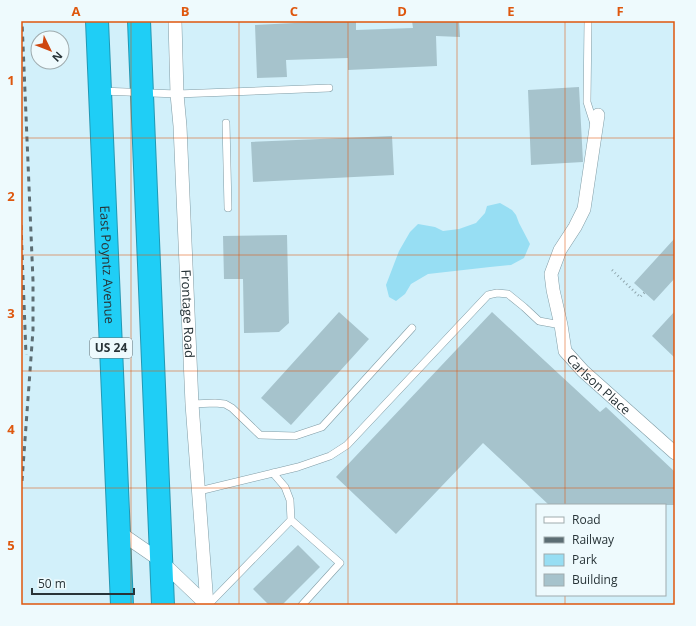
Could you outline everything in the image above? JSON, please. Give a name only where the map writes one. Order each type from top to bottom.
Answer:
[{"type":"highway","name":"East Poyntz Avenue","points":[[97,21],[122,605]]},
{"type":"highway","points":[[139,21],[163,605]]},
{"type":"street","name":"Frontage Road","points":[[175,21],[177,94],[180,126],[192,404],[207,605]]},
{"type":"street","name":"Carlson Place","points":[[598,115],[584,209],[576,227],[560,250],[551,274],[552,290],[561,325],[565,350],[583,371],[675,453]]},
{"type":"street","points":[[119,532],[161,561],[207,605]]},
{"type":"lane","points":[[588,21],[587,102],[596,130]]},
{"type":"lane","points":[[100,91],[177,94],[329,88]]},
{"type":"lane","points":[[226,123],[228,208]]},
{"type":"lane","points":[[198,491],[298,467],[330,456],[347,445],[488,295],[497,293],[508,294],[524,306],[539,321],[561,325]]},
{"type":"lane","points":[[192,404],[225,404],[232,408],[260,435],[296,436],[322,427],[412,328]]},
{"type":"lane","points":[[274,473],[285,487],[290,500],[291,520],[340,563],[302,605]]},
{"type":"lane","points":[[207,605],[291,520]]},
{"type":"path","points":[[612,270],[640,297],[644,292]]},
{"type":"green space","points":[[500,203],[512,210],[516,215],[530,244],[524,258],[511,265],[428,274],[411,284],[405,294],[396,301],[389,297],[386,285],[399,251],[410,232],[418,224],[435,227],[443,231],[459,229],[476,223],[485,213],[487,206]]},
{"type":"building","points":[[356,21],[356,30],[413,28],[412,21],[459,21],[460,37],[436,36],[437,66],[348,70],[348,58],[286,60],[287,77],[257,78],[255,25]]},
{"type":"building","points":[[579,87],[583,162],[531,165],[528,90]]},
{"type":"building","points":[[392,136],[394,175],[253,182],[251,142]]},
{"type":"building","points":[[287,235],[289,323],[279,332],[244,333],[243,279],[224,279],[223,236]]},
{"type":"building","points":[[675,238],[675,278],[654,301],[634,283]]},
{"type":"building","points":[[675,311],[675,358],[652,336]]},
{"type":"building","points":[[339,312],[369,339],[291,425],[261,398]]},
{"type":"building","points":[[492,312],[600,412],[606,407],[675,472],[675,505],[548,504],[483,443],[396,534],[336,477]]},
{"type":"building","points":[[298,545],[320,567],[282,605],[269,605],[253,589]]},
{"type":"railway","points":[[22,21],[33,281],[33,330],[22,481]]},
{"type":"railway","points":[[21,225],[26,355]]}]
